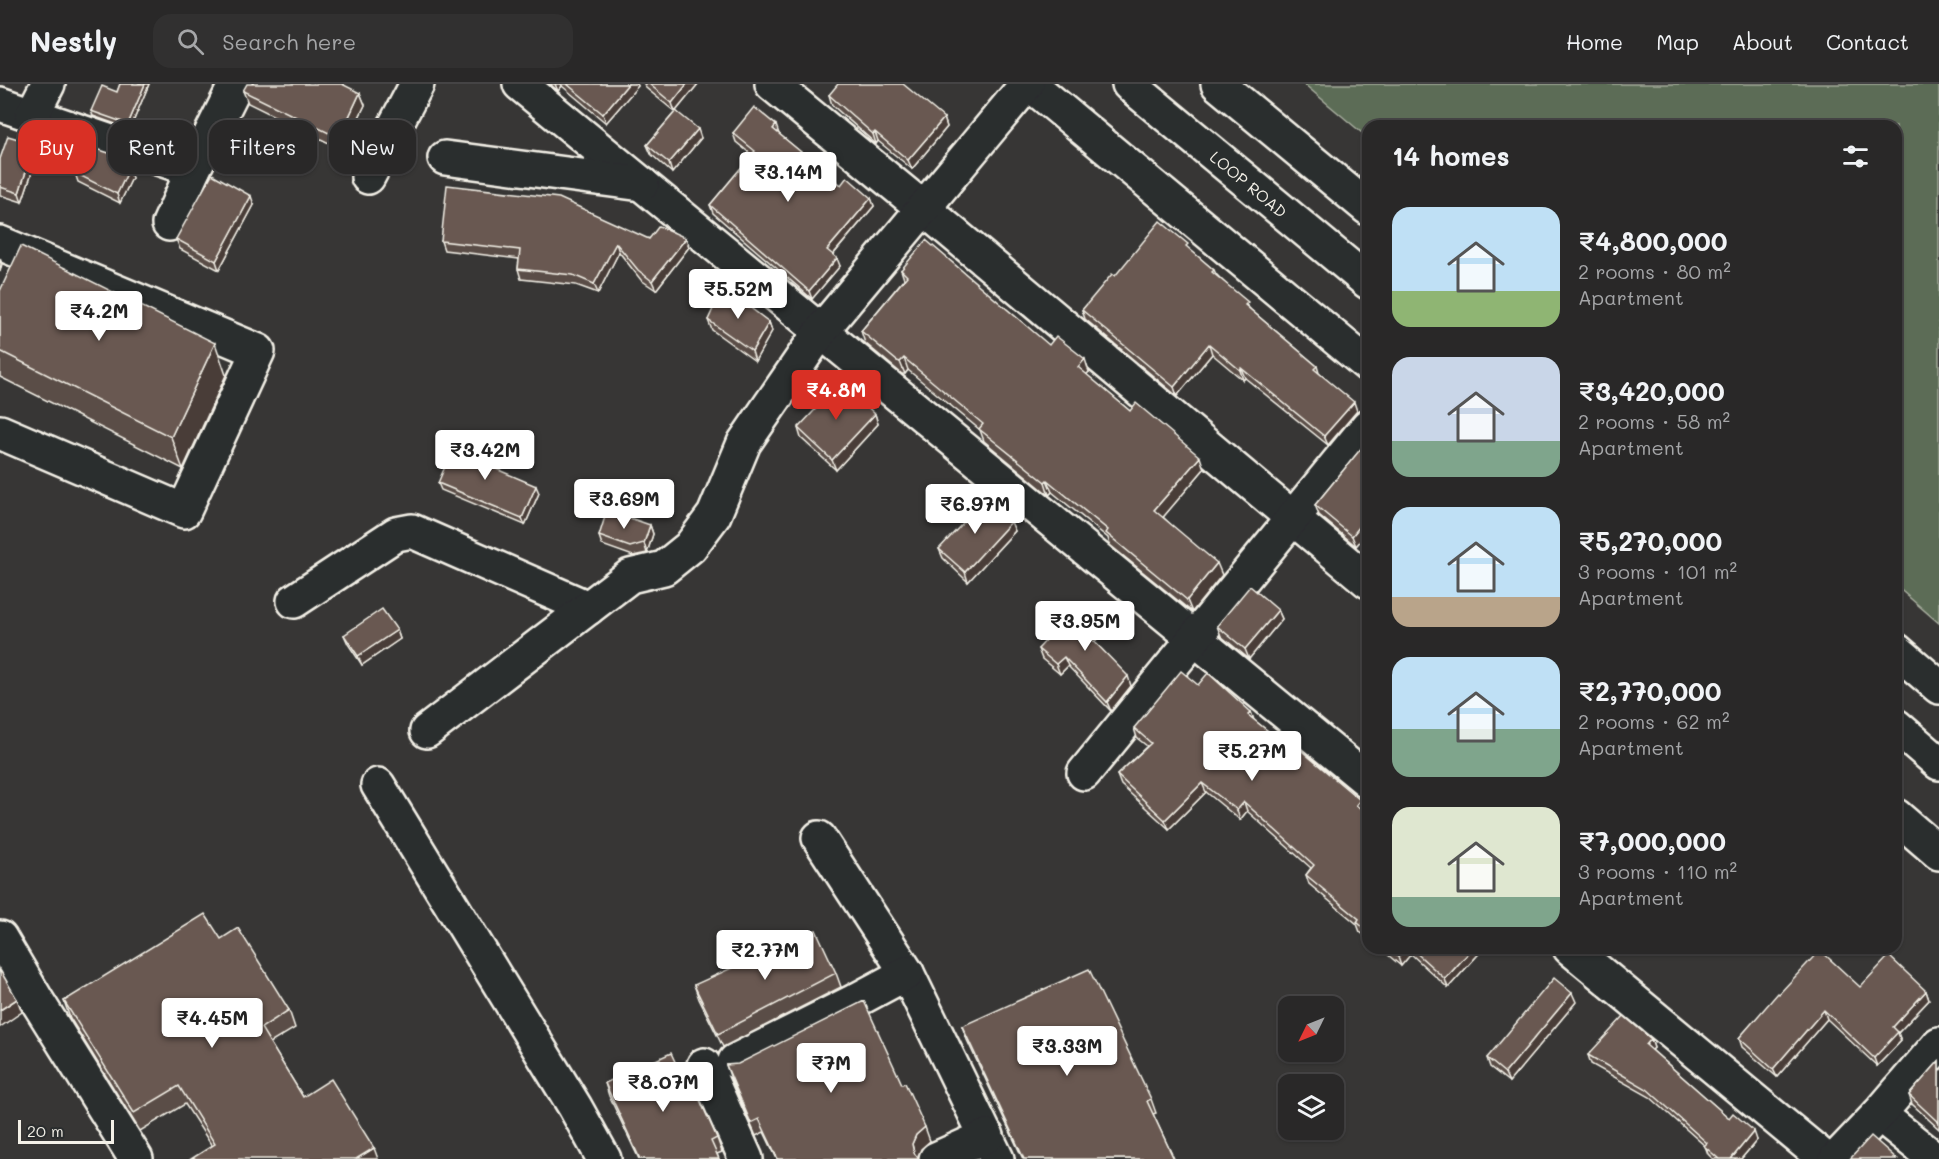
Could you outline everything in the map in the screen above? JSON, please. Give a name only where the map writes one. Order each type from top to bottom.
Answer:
[{"type":"street","points":[[32,115],[48,84]]},
{"type":"street","points":[[197,162],[236,84]]},
{"type":"street","points":[[368,177],[417,84]]},
{"type":"street","points":[[520,84],[1362,776]]},
{"type":"street","points":[[772,84],[1362,576]]},
{"type":"street","points":[[427,731],[630,576],[664,568],[690,547],[714,515],[744,443],[821,331],[1028,84],[1362,360]]},
{"type":"street","name":"LOOP ROAD","points":[[1129,84],[1362,277]]},
{"type":"street","points":[[1218,84],[1362,203]]},
{"type":"street","points":[[0,104],[108,141]]},
{"type":"street","points":[[445,158],[642,184]]},
{"type":"street","points":[[169,224],[191,174]]},
{"type":"street","points":[[0,243],[258,351],[184,511],[0,432]]},
{"type":"street","points":[[1084,773],[1362,433]]},
{"type":"street","points":[[294,601],[396,534],[412,531],[588,608]]},
{"type":"street","points":[[1902,655],[1939,687]]},
{"type":"street","points":[[1902,731],[1939,763]]},
{"type":"street","points":[[378,785],[575,1107],[604,1159]]},
{"type":"street","points":[[1902,821],[1939,854]]},
{"type":"street","points":[[819,838],[907,973],[992,1147],[936,1159]]},
{"type":"street","points":[[0,938],[136,1159]]},
{"type":"street","points":[[1577,954],[1825,1159]]},
{"type":"street","points":[[746,1159],[720,1063],[851,1004],[907,973]]},
{"type":"street","points":[[1836,1159],[1879,1114],[1939,1044]]},
{"type":"street","points":[[1879,1114],[1935,1159]]},
{"type":"green space","points":[[1304,84],[1939,84],[1939,623],[1902,591],[1902,120],[1362,120],[1362,133]]},
{"type":"building","points":[[120,84],[145,84],[130,120],[117,120],[91,111],[102,86],[117,92]]},
{"type":"building","points":[[247,84],[342,84],[360,93],[347,120],[329,120],[329,133],[317,127],[317,120],[302,120],[243,91]]},
{"type":"building","points":[[567,84],[628,84],[603,114]]},
{"type":"building","points":[[649,84],[687,84],[672,103]]},
{"type":"building","points":[[838,84],[903,84],[944,118],[908,160],[875,132],[873,134],[829,95]]},
{"type":"building","points":[[754,107],[776,125],[773,129],[841,185],[847,177],[871,198],[827,250],[837,258],[809,291],[710,205],[755,151],[733,133]]},
{"type":"building","points":[[676,111],[698,129],[669,163],[647,145]]},
{"type":"building","points":[[8,136],[18,139],[18,174],[25,174],[19,193],[0,187],[0,159]]},
{"type":"building","points":[[96,149],[108,153],[108,174],[127,174],[117,194],[77,174],[96,174]]},
{"type":"building","points":[[212,174],[251,196],[216,261],[176,239]]},
{"type":"building","points":[[447,185],[559,198],[649,239],[659,226],[686,238],[652,281],[638,270],[616,243],[594,284],[573,275],[518,269],[520,250],[441,241]]},
{"type":"building","points":[[1160,221],[1188,244],[1186,246],[1214,270],[1212,272],[1248,302],[1245,305],[1317,366],[1314,369],[1354,402],[1324,436],[1209,344],[1174,387],[1082,310],[1112,274],[1115,276]]},
{"type":"building","points":[[926,240],[1049,345],[1056,336],[1085,359],[1078,367],[1130,411],[1136,403],[1200,457],[1154,510],[1217,563],[1187,600],[1106,533],[1108,530],[979,429],[983,424],[904,358],[900,362],[897,361],[861,331],[907,276],[901,270]]},
{"type":"building","points":[[21,246],[215,343],[171,437],[0,351],[0,291]]},
{"type":"building","points":[[723,287],[769,322],[752,351],[708,320]]},
{"type":"building","points":[[841,382],[875,414],[832,460],[798,428]]},
{"type":"building","points":[[456,441],[491,456],[487,465],[536,486],[522,518],[438,483]]},
{"type":"building","points":[[1362,447],[1362,524],[1352,536],[1315,505]]},
{"type":"building","points":[[986,498],[1011,522],[965,572],[939,549]]},
{"type":"building","points":[[607,510],[650,525],[644,543],[630,547],[599,536]]},
{"type":"building","points":[[1250,586],[1278,610],[1245,649],[1217,626]]},
{"type":"building","points":[[1080,603],[1103,621],[1088,635],[1128,676],[1107,702],[1064,657],[1056,664],[1038,649]]},
{"type":"building","points":[[382,609],[397,630],[358,656],[344,635]]},
{"type":"building","points":[[1181,671],[1198,685],[1208,673],[1251,712],[1248,715],[1293,751],[1297,747],[1360,800],[1356,805],[1362,810],[1362,927],[1357,922],[1359,919],[1306,875],[1314,865],[1244,802],[1237,810],[1202,783],[1165,820],[1117,775],[1151,743],[1134,728]]},
{"type":"building","points":[[205,914],[221,939],[238,928],[289,1010],[261,1028],[303,1097],[331,1079],[374,1148],[356,1159],[191,1159],[215,1144],[179,1086],[134,1113],[64,1001]]},
{"type":"building","points":[[816,930],[836,973],[718,1034],[694,985]]},
{"type":"building","points":[[1418,954],[1468,954],[1445,979]]},
{"type":"building","points":[[1816,954],[1824,954],[1860,987],[1889,956],[1926,991],[1893,1027],[1898,1032],[1874,1058],[1824,1010],[1773,1069],[1739,1038]]},
{"type":"building","points":[[1089,969],[1151,1099],[1147,1101],[1174,1159],[1024,1159],[962,1026]]},
{"type":"building","points":[[0,970],[17,999],[0,1010]]},
{"type":"building","points":[[1554,978],[1572,993],[1505,1073],[1487,1058]]},
{"type":"building","points":[[864,1001],[902,1084],[905,1083],[925,1127],[916,1135],[912,1144],[914,1153],[919,1159],[778,1159],[759,1119],[751,1123],[726,1065],[738,1064]]},
{"type":"building","points":[[1624,1016],[1651,1039],[1646,1045],[1729,1118],[1733,1113],[1754,1131],[1731,1159],[1719,1159],[1704,1146],[1707,1143],[1647,1089],[1588,1055]]},
{"type":"building","points":[[671,1053],[684,1081],[690,1078],[717,1138],[711,1141],[719,1159],[640,1159],[605,1083]]},
{"type":"building","points":[[1939,1061],[1939,1123],[1909,1095]]},
{"type":"building","points":[[1871,1136],[1897,1159],[1850,1159]]}]
